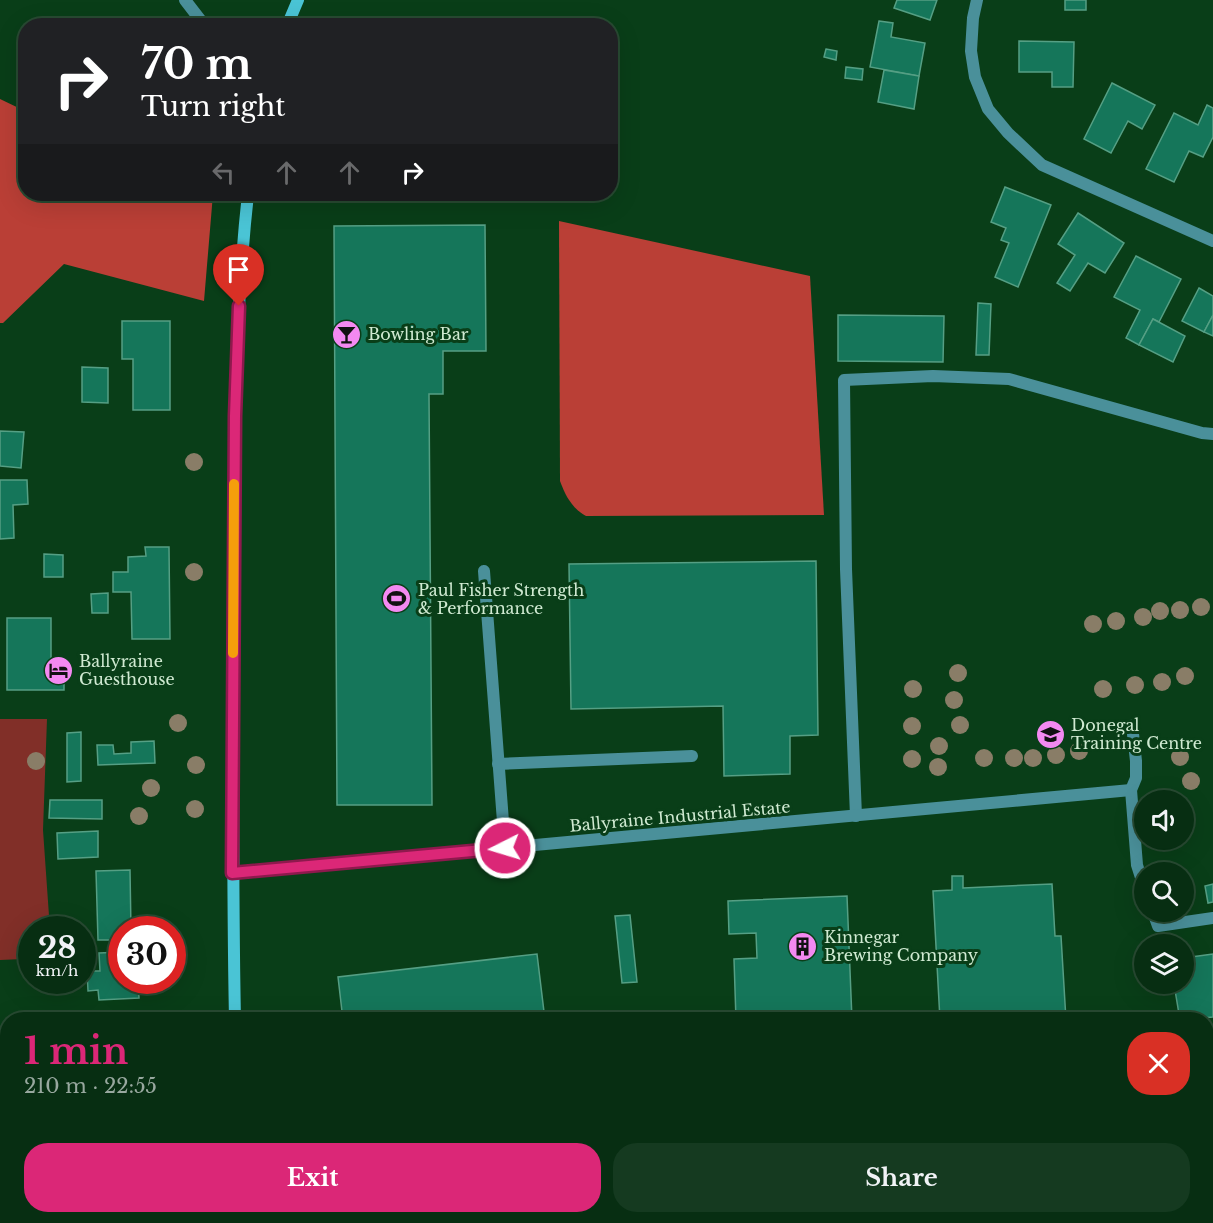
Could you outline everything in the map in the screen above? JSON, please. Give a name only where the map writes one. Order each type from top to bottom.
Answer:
[{"type":"main road","points":[[290,18],[298,0]]},
{"type":"main road","points":[[235,1012],[232,873],[235,416],[241,262],[247,201]]},
{"type":"street","points":[[185,0],[199,18]]},
{"type":"street","points":[[977,0],[973,18],[971,51],[975,77],[988,109],[1008,133],[1042,165],[1213,241]]},
{"type":"street","points":[[856,816],[846,569],[844,380],[933,376],[1009,379],[1203,434],[1213,434]]},
{"type":"street","points":[[484,571],[505,848]]},
{"type":"street","points":[[1132,725],[1136,778],[1131,790],[1137,862]]},
{"type":"street","points":[[498,764],[692,756]]},
{"type":"street","name":"Ballyraine Industrial Estate","points":[[232,873],[1131,790]]},
{"type":"street","points":[[1194,921],[1213,918]]},
{"type":"street","points":[[1157,922],[1158,926],[1186,922]]},
{"type":"shaded area","points":[[0,99],[18,108],[18,201],[212,201],[204,301],[64,264],[3,323],[0,323]]},
{"type":"shaded area","points":[[559,221],[810,276],[824,515],[586,516],[573,506],[560,481]]},
{"type":"shaded area","points":[[0,719],[47,719],[43,830],[49,916],[18,916],[18,959],[0,960]]},
{"type":"building","points":[[897,0],[937,0],[930,20],[894,8]]},
{"type":"building","points":[[1065,0],[1086,0],[1086,10],[1065,10]]},
{"type":"building","points":[[879,21],[893,23],[891,37],[925,43],[919,76],[870,67]]},
{"type":"building","points":[[1019,41],[1074,42],[1073,87],[1052,87],[1052,72],[1019,72]]},
{"type":"building","points":[[826,49],[837,51],[836,60],[824,57]]},
{"type":"building","points":[[846,67],[863,69],[862,80],[845,78]]},
{"type":"building","points":[[884,70],[919,76],[914,109],[878,102]]},
{"type":"building","points":[[1112,83],[1155,105],[1142,129],[1128,121],[1111,153],[1084,139]]},
{"type":"building","points":[[1207,105],[1213,108],[1213,137],[1203,157],[1189,151],[1174,182],[1146,169],[1174,113],[1198,125]]},
{"type":"building","points":[[1005,187],[1051,205],[1018,287],[995,277],[1009,243],[1001,240],[1006,228],[991,222]]},
{"type":"building","points":[[1078,213],[1124,243],[1105,273],[1088,263],[1070,291],[1057,283],[1075,255],[1058,244]]},
{"type":"building","points":[[485,225],[486,351],[443,351],[443,394],[429,394],[432,805],[337,805],[334,226]]},
{"type":"building","points":[[1136,256],[1181,279],[1159,322],[1153,319],[1139,345],[1126,338],[1140,310],[1114,297]]},
{"type":"building","points":[[1199,288],[1213,296],[1213,315],[1204,332],[1182,321]]},
{"type":"building","points":[[978,303],[991,304],[989,355],[976,355]]},
{"type":"building","points":[[838,315],[944,316],[943,362],[838,361]]},
{"type":"building","points":[[1213,315],[1213,336],[1204,332]]},
{"type":"building","points":[[1153,319],[1185,336],[1173,362],[1139,345]]},
{"type":"building","points":[[122,321],[170,321],[170,410],[133,410],[133,359],[122,359]]},
{"type":"building","points":[[82,367],[108,368],[108,403],[82,402]]},
{"type":"building","points":[[0,431],[24,432],[21,468],[0,466]]},
{"type":"building","points":[[0,480],[27,480],[28,504],[13,505],[14,538],[0,539]]},
{"type":"building","points":[[145,547],[169,547],[170,639],[132,639],[131,592],[113,592],[113,572],[128,572],[128,557],[146,556]]},
{"type":"building","points":[[44,554],[63,555],[63,577],[44,577]]},
{"type":"building","points":[[816,561],[818,735],[790,736],[790,774],[724,776],[723,706],[571,709],[569,564]]},
{"type":"building","points":[[108,593],[108,613],[92,613],[91,594]]},
{"type":"building","points":[[7,618],[51,618],[51,661],[64,661],[64,690],[7,690]]},
{"type":"building","points":[[81,732],[81,781],[67,782],[67,733]]},
{"type":"building","points":[[154,741],[155,763],[98,765],[97,745],[113,745],[114,754],[131,753],[131,742]]},
{"type":"building","points":[[50,800],[102,800],[102,819],[49,818]]},
{"type":"building","points":[[98,831],[98,857],[58,859],[57,833]]},
{"type":"building","points":[[130,870],[131,916],[108,916],[108,940],[98,940],[96,871]]},
{"type":"building","points":[[952,876],[963,876],[963,888],[1052,884],[1055,936],[1061,936],[1066,1012],[940,1012],[933,891],[952,890]]},
{"type":"building","points":[[1213,884],[1213,902],[1208,903],[1205,886]]},
{"type":"building","name":"Kinnegar Brewing Company","points":[[847,896],[852,1012],[736,1012],[734,959],[757,958],[756,933],[729,934],[728,901]]},
{"type":"building","points":[[630,915],[637,982],[622,983],[615,916]]},
{"type":"building","points":[[99,953],[108,953],[108,994],[139,994],[139,998],[99,1000],[98,990],[96,990],[96,971],[100,971]]},
{"type":"building","points":[[537,954],[544,1012],[342,1012],[338,977]]},
{"type":"building","points":[[1213,954],[1213,1012],[1179,1012],[1176,994],[1194,994],[1194,957]]},
{"type":"slow traffic","points":[[233,653],[234,484]]},
{"type":"place","name":"Bowling Bar","points":[[347,334]]},
{"type":"place","name":"Paul Fisher Strength & Performance","points":[[397,599]]},
{"type":"place","name":"Ballyraine Guesthouse","points":[[58,670]]},
{"type":"place","name":"Donegal Training Centre","points":[[1050,734]]},
{"type":"place","name":"Kinnegar Brewing Company","points":[[803,946]]},
{"type":"route","points":[[239,306],[235,416],[232,873],[505,848]]}]
